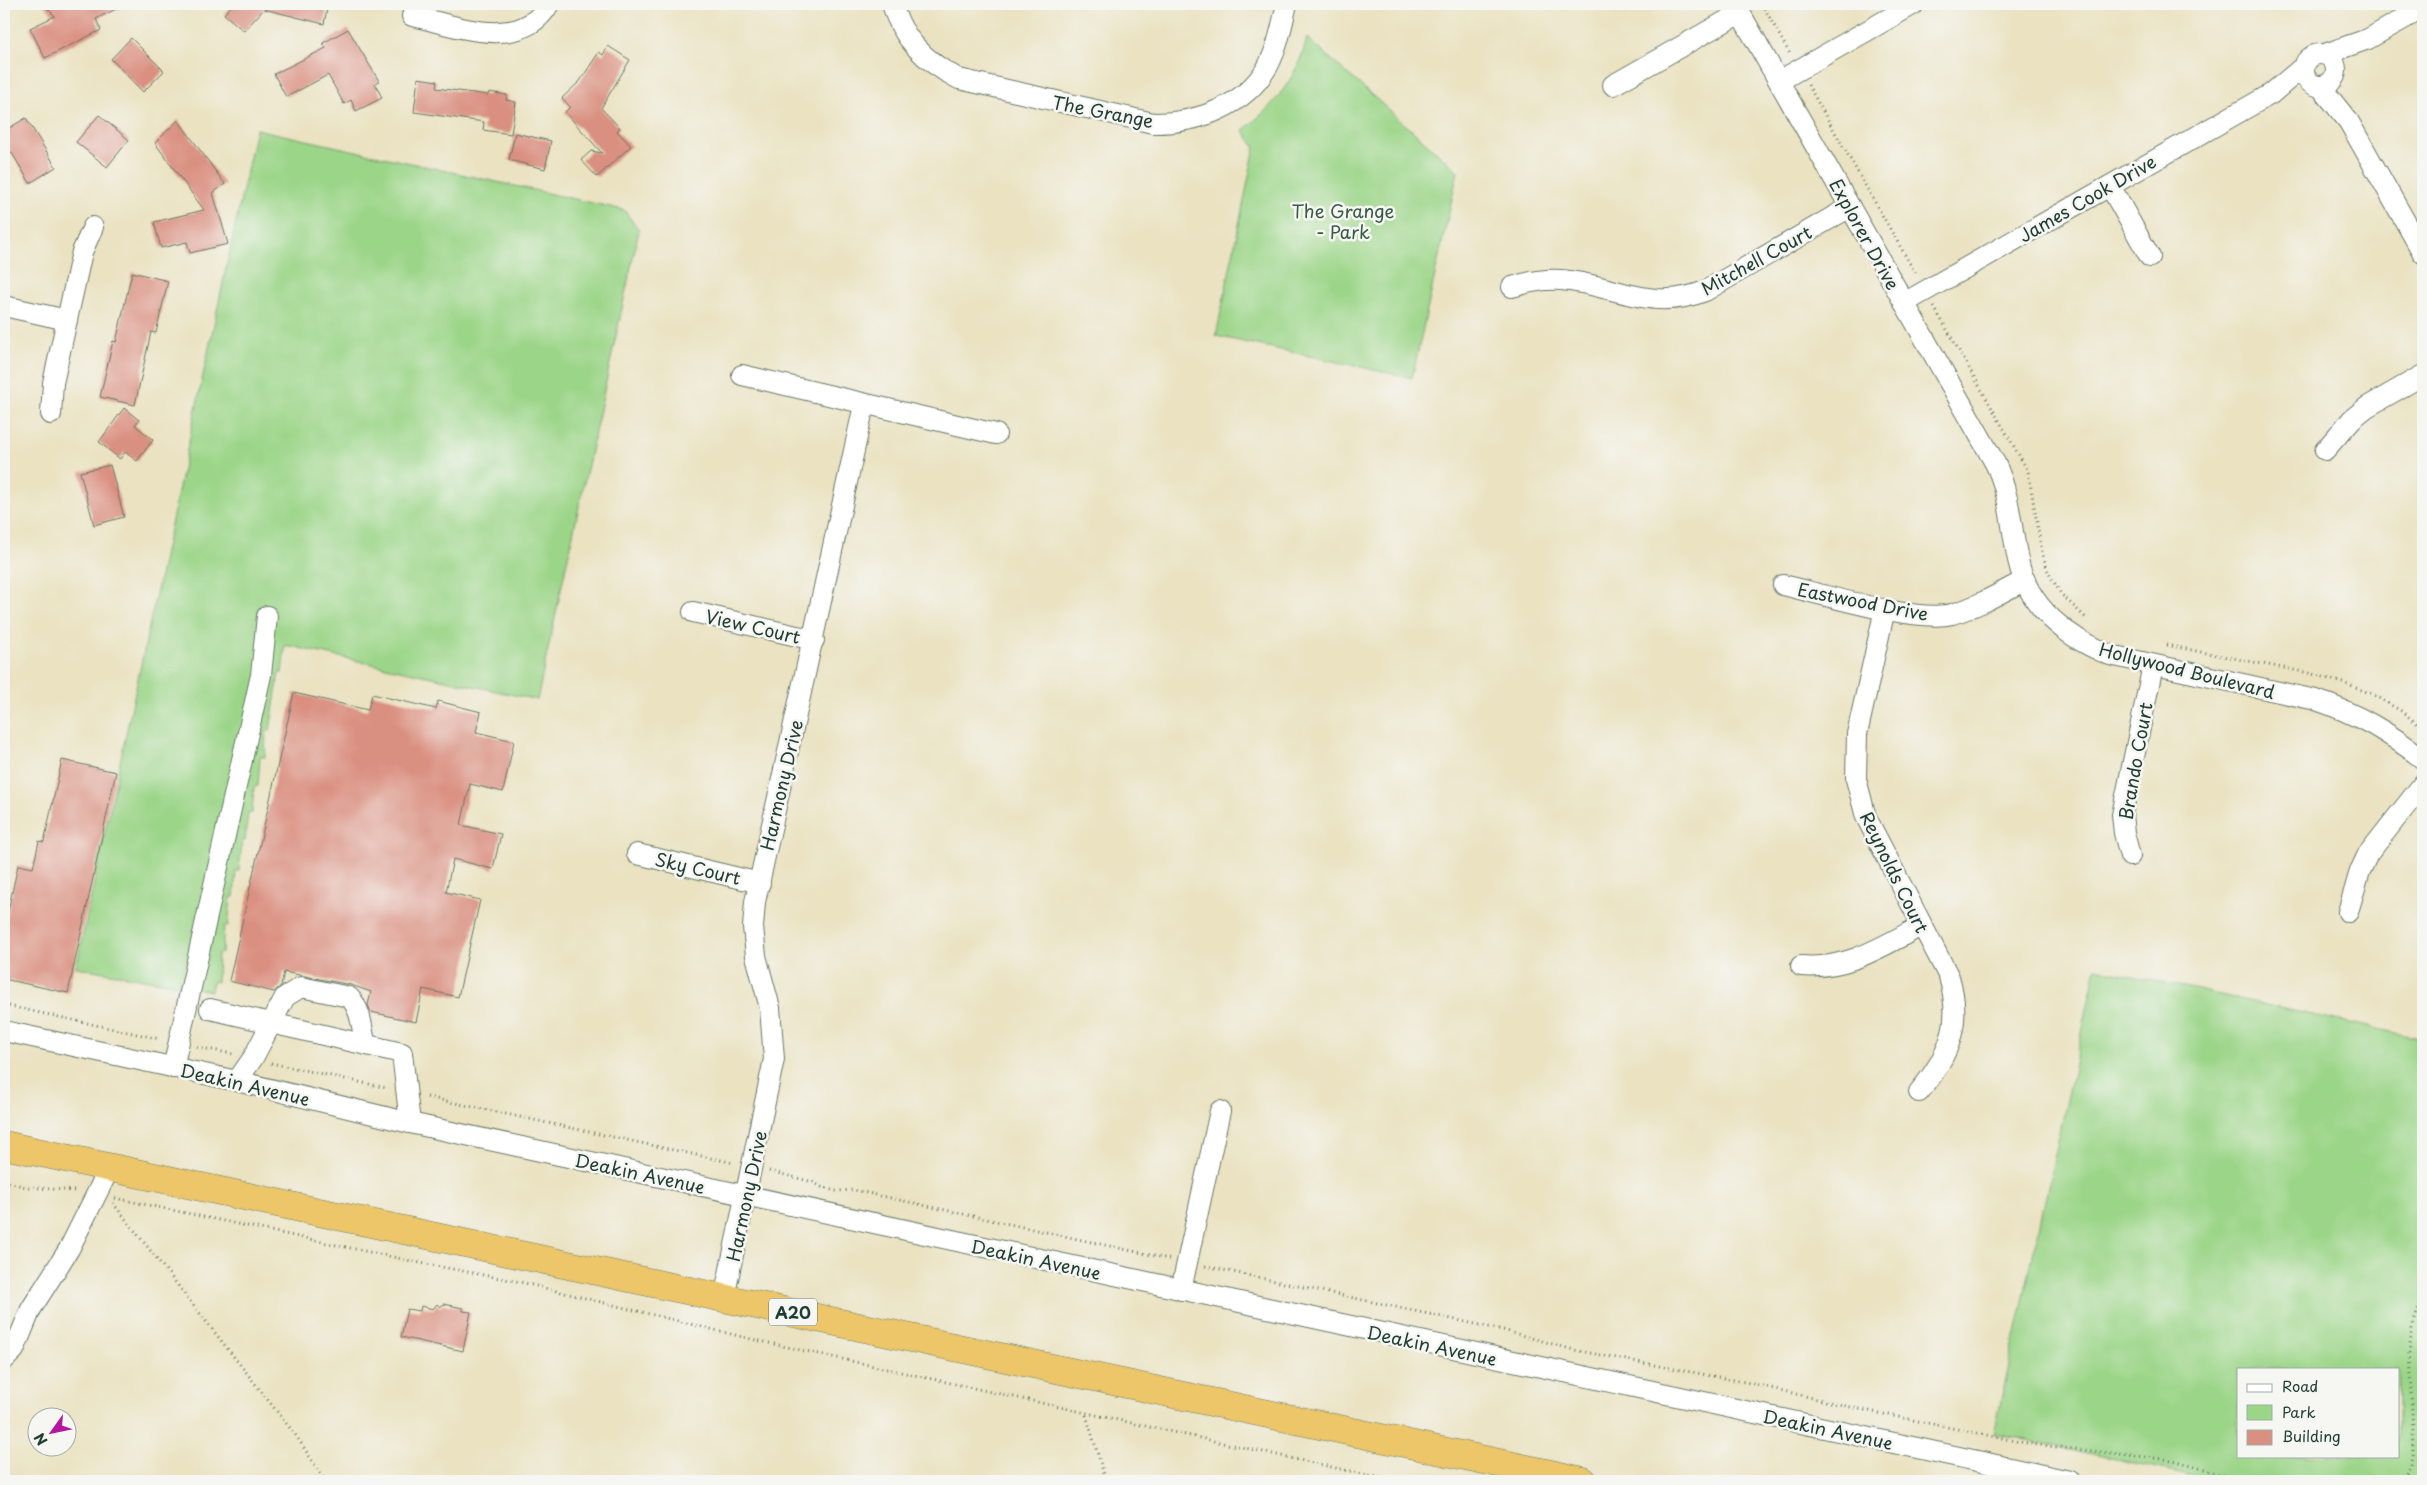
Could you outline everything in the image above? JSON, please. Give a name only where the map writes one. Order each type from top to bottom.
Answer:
[{"type":"highway","name":"A20","points":[[4,1145],[109,1169],[1583,1481]]},
{"type":"street","points":[[412,16],[484,32],[507,32],[528,27],[544,13],[549,4]]},
{"type":"street","name":"The Grange","points":[[892,4],[905,32],[919,52],[938,69],[959,79],[1153,123],[1175,123],[1196,120],[1237,100],[1252,86],[1268,66],[1278,41],[1287,4]]},
{"type":"street","points":[[1779,81],[1914,4]]},
{"type":"street","points":[[1613,86],[1737,8]]},
{"type":"street","name":"Explorer Drive","points":[[1737,8],[1996,463]]},
{"type":"street","name":"James Cook Drive","points":[[1904,302],[2271,94],[2321,73],[2368,39],[2423,8]]},
{"type":"street","points":[[2321,73],[2423,253]]},
{"type":"street","points":[[2110,186],[2150,257]]},
{"type":"street","name":"Mitchell Court","points":[[1512,287],[1530,281],[1563,280],[1654,299],[1672,300],[1687,298],[1705,290],[1850,207]]},
{"type":"street","points":[[51,414],[53,383],[82,252],[93,227]]},
{"type":"street","points":[[4,306],[67,320]]},
{"type":"street","points":[[742,375],[864,405],[996,434]]},
{"type":"street","points":[[2325,450],[2352,419],[2367,407],[2423,375]]},
{"type":"street","name":"Harmony Drive","points":[[724,1298],[774,1059],[770,1008],[756,956],[753,927],[755,902],[814,640],[864,405]]},
{"type":"street","name":"Hollywood Boulevard","points":[[1996,463],[2007,494],[2019,562],[2025,580],[2041,607],[2066,632],[2110,655],[2316,700],[2346,710],[2375,724],[2423,759]]},
{"type":"street","name":"Eastwood Drive","points":[[1783,585],[1885,609],[1937,616],[1952,614],[2025,580]]},
{"type":"street","name":"Reynolds Court","points":[[1885,609],[1857,734],[1856,779],[1866,816],[1948,977],[1955,997],[1955,1014],[1945,1054],[1937,1070],[1918,1092]]},
{"type":"street","name":"View Court","points":[[693,612],[814,640]]},
{"type":"street","points":[[173,1068],[261,675],[266,616]]},
{"type":"street","name":"Brando Court","points":[[2130,856],[2124,833],[2122,814],[2153,665]]},
{"type":"street","points":[[2348,912],[2360,871],[2368,854],[2423,784]]},
{"type":"street","name":"Sky Court","points":[[637,854],[760,883]]},
{"type":"street","points":[[1801,966],[1821,968],[1843,964],[1921,926]]},
{"type":"street","points":[[237,1081],[253,1058],[286,997],[301,987],[349,997],[355,1002],[365,1043]]},
{"type":"street","points":[[210,1009],[402,1053],[410,1123]]},
{"type":"street","name":"Deakin Avenue","points":[[4,1031],[237,1081],[410,1123],[745,1196],[2070,1481]]},
{"type":"street","points":[[1181,1290],[1220,1111]]},
{"type":"street","points":[[4,1360],[14,1350],[31,1309],[103,1195],[109,1169]]},
{"type":"path","points":[[1762,4],[2028,471],[2042,552],[2048,572],[2061,594],[2088,620]]},
{"type":"path","points":[[2157,643],[2309,673],[2343,683],[2372,694],[2401,711],[2423,728]]},
{"type":"path","points":[[4,1005],[803,1178],[828,1189],[854,1190],[1503,1330],[1574,1350],[1614,1355],[1750,1383],[1859,1409],[2030,1444],[2172,1460],[2199,1467],[2238,1481]]},
{"type":"path","points":[[4,1181],[26,1186],[103,1195],[406,1260],[520,1282],[751,1339],[1394,1481]]},
{"type":"path","points":[[103,1195],[297,1437],[325,1481]]},
{"type":"path","points":[[2402,1481],[2411,1464],[2414,1450],[2409,1354],[2412,1328],[2423,1295]]},
{"type":"path","points":[[1086,1414],[1106,1481]]},
{"type":"green space","name":"The Grange - Park","points":[[1307,38],[1458,171],[1412,378],[1216,336],[1255,147],[1243,130],[1265,111],[1283,90],[1298,65]]},
{"type":"green space","points":[[256,129],[624,210],[639,230],[537,700],[285,645],[282,673],[279,673],[270,731],[266,731],[265,757],[260,757],[258,786],[254,787],[252,813],[248,813],[245,841],[242,841],[239,871],[236,871],[234,897],[231,897],[228,926],[224,926],[222,953],[218,953],[217,982],[213,981],[211,991],[76,967]]},
{"type":"green space","points":[[2096,968],[2423,1039],[2423,1481],[2218,1481],[1994,1433]]},
{"type":"building","points":[[43,4],[126,4],[96,19],[101,30],[45,58],[30,28],[55,16]]},
{"type":"building","points":[[233,4],[328,4],[324,24],[264,9],[244,31],[224,14]]},
{"type":"building","points":[[348,29],[379,81],[375,83],[382,98],[356,111],[351,100],[344,104],[328,75],[286,97],[274,74],[326,48],[323,43]]},
{"type":"building","points":[[131,38],[164,71],[143,92],[111,59]]},
{"type":"building","points":[[608,46],[630,60],[601,108],[620,128],[617,131],[631,146],[597,177],[581,160],[591,151],[602,153],[565,112],[570,107],[562,98],[580,81],[599,52],[603,55]]},
{"type":"building","points":[[418,78],[437,81],[436,88],[488,95],[489,92],[507,95],[506,100],[516,102],[511,134],[483,130],[484,122],[414,112]]},
{"type":"building","points":[[99,115],[129,140],[107,167],[76,142]]},
{"type":"building","points":[[26,118],[56,167],[30,183],[4,140],[4,131]]},
{"type":"building","points":[[178,120],[225,184],[213,193],[228,244],[190,253],[187,242],[161,248],[154,222],[204,210],[155,143]]},
{"type":"building","points":[[515,133],[551,141],[545,169],[509,160]]},
{"type":"building","points":[[132,272],[168,281],[156,333],[151,332],[135,405],[100,397],[113,341],[116,342]]},
{"type":"building","points":[[124,408],[139,420],[135,425],[153,440],[137,461],[125,452],[120,459],[99,442]]},
{"type":"building","points":[[110,465],[124,517],[94,525],[80,472]]},
{"type":"building","points":[[294,693],[368,710],[372,694],[436,709],[438,701],[481,712],[476,732],[514,741],[503,792],[470,784],[461,825],[501,834],[493,869],[453,859],[446,892],[480,900],[458,997],[423,989],[416,1022],[371,1012],[368,1005],[371,992],[351,985],[284,972],[281,986],[274,992],[229,981]]},
{"type":"building","points":[[62,760],[116,772],[68,993],[4,979],[4,930],[18,865],[33,868],[39,841],[44,842]]},
{"type":"building","points":[[437,1304],[440,1307],[444,1304],[463,1308],[463,1311],[471,1312],[463,1351],[401,1337],[407,1309],[420,1311],[421,1306],[433,1309]]}]
